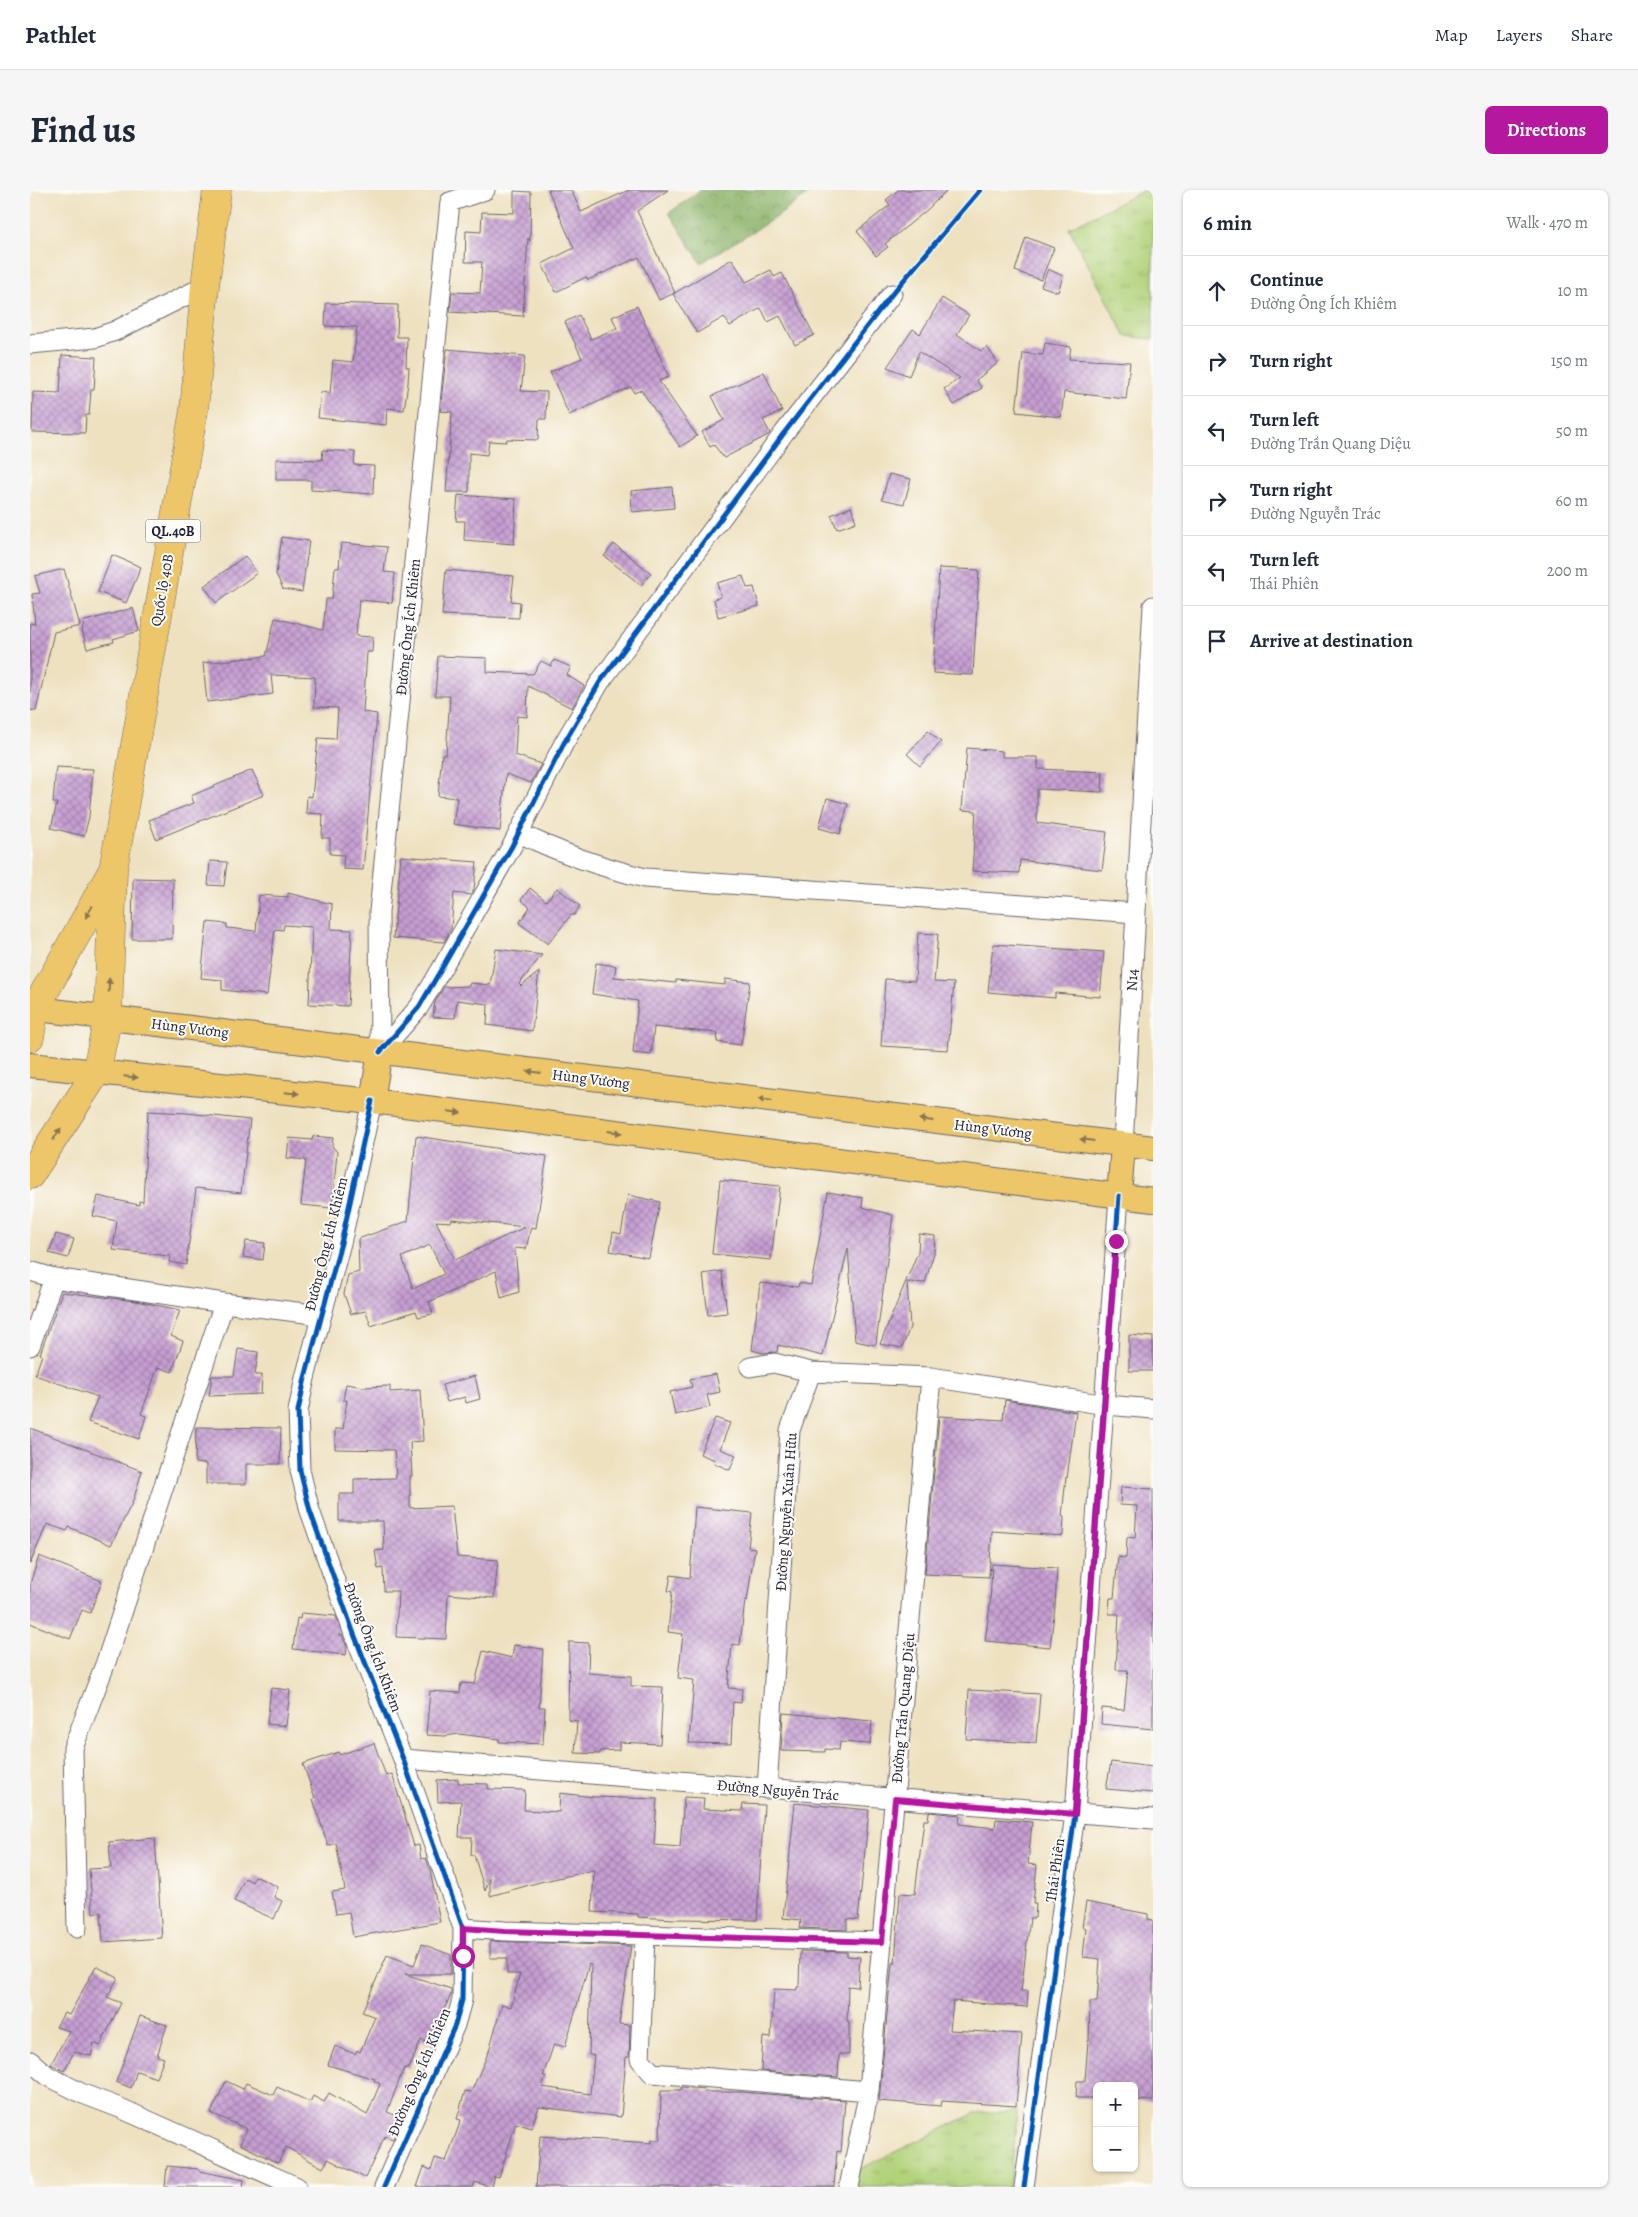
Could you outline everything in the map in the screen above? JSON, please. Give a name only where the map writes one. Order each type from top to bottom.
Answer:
[{"type":"highway","name":"Quốc lộ 40B","points":[[112,870],[194,410],[205,286],[217,190]]},
{"type":"highway","points":[[30,1038],[32,1008],[112,870]]},
{"type":"highway","points":[[30,1175],[96,1074],[108,1017],[112,870]]},
{"type":"main road","name":"Hùng Vương","points":[[32,1008],[1153,1148]]},
{"type":"main road","points":[[372,1101],[380,1052]]},
{"type":"main road","points":[[30,1065],[96,1074],[372,1101],[1153,1200]]},
{"type":"main road","points":[[1119,1196],[1123,1145]]},
{"type":"street","name":"Đường Ông Ích Khiêm","points":[[380,1052],[379,912],[450,202],[485,190]]},
{"type":"street","points":[[30,344],[95,338],[115,331],[205,286]]},
{"type":"street","points":[[380,1052],[419,1007],[519,833],[564,743],[600,682],[784,433],[892,294]]},
{"type":"street","name":"N14","points":[[1123,1145],[1153,606]]},
{"type":"street","points":[[519,833],[560,853],[601,867],[645,878],[1136,913]]},
{"type":"street","name":"Đường Ông Ích Khiêm","points":[[372,1101],[342,1239],[321,1315],[298,1411],[300,1470],[313,1519],[354,1634],[403,1759],[463,1928],[462,2000],[455,2026],[384,2187]]},
{"type":"street","name":"Thái Phiên","points":[[1024,2187],[1075,1814],[1106,1404],[1119,1196]]},
{"type":"street","points":[[30,1271],[54,1278],[321,1315]]},
{"type":"street","points":[[30,1346],[54,1278]]},
{"type":"street","points":[[77,1928],[73,1748],[106,1662],[224,1303]]},
{"type":"street","points":[[750,1367],[774,1362],[811,1372],[931,1377],[1106,1404],[1153,1409]]},
{"type":"street","name":"Đường Nguyễn Xuân Hữu","points":[[767,1789],[790,1430],[811,1372]]},
{"type":"street","name":"Đường Trần Quang Diệu","points":[[850,2187],[869,2091],[931,1377]]},
{"type":"street","name":"Đường Nguyễn Trác","points":[[403,1759],[1153,1819]]},
{"type":"street","points":[[463,1928],[882,1942]]},
{"type":"street","points":[[646,1935],[640,2059],[652,2073],[869,2091]]},
{"type":"street","points":[[30,2061],[48,2076],[83,2094],[120,2108],[297,2187]]},
{"type":"green space","points":[[701,190],[813,190],[778,216],[701,263],[669,213]]},
{"type":"green space","points":[[1145,190],[1153,190],[1153,339],[1125,336],[1069,228]]},
{"type":"green space","points":[[1017,2111],[1010,2187],[855,2187],[858,2170],[975,2113]]},
{"type":"building","points":[[548,190],[571,190],[581,212],[629,190],[668,190],[637,211],[675,293],[659,300],[639,257],[588,280],[586,277],[556,292],[542,264],[574,248]]},
{"type":"building","points":[[898,190],[947,190],[927,210],[885,244],[888,247],[876,256],[857,231],[890,205],[886,200]]},
{"type":"building","points":[[514,191],[531,192],[530,241],[528,238],[523,316],[450,312],[452,292],[480,293],[482,262],[465,262],[466,231],[481,232],[482,212],[514,213]]},
{"type":"building","points":[[1026,237],[1054,248],[1041,280],[1015,271]]},
{"type":"building","points":[[732,259],[746,282],[771,270],[774,277],[782,273],[814,335],[795,345],[780,316],[768,322],[761,308],[730,326],[724,317],[697,333],[673,294]]},
{"type":"building","points":[[1048,269],[1063,276],[1058,292],[1041,286]]},
{"type":"building","points":[[942,298],[969,315],[957,334],[981,351],[987,347],[998,363],[976,380],[982,388],[954,405],[944,389],[960,378],[919,352],[909,376],[887,367],[913,329],[920,334]]},
{"type":"building","points":[[326,303],[398,305],[397,337],[407,337],[406,367],[409,367],[408,383],[404,410],[387,408],[386,425],[318,418],[321,392],[330,393],[333,360],[353,362],[357,327],[325,326]]},
{"type":"building","points":[[637,306],[669,377],[659,381],[697,436],[680,447],[641,390],[634,393],[631,387],[569,415],[550,372],[582,358],[565,322],[579,315],[591,339],[617,328],[612,317]]},
{"type":"building","points":[[1045,343],[1071,347],[1069,359],[1130,362],[1126,399],[1064,392],[1061,417],[1016,412],[1023,353],[1043,355]]},
{"type":"building","points":[[447,349],[525,356],[521,391],[547,392],[546,419],[539,419],[538,440],[507,439],[506,442],[489,441],[487,455],[469,453],[469,492],[446,492],[452,412],[440,411]]},
{"type":"building","points":[[62,355],[96,357],[94,390],[91,390],[85,433],[32,432],[33,392],[60,393]]},
{"type":"building","points":[[764,372],[782,411],[763,420],[770,433],[768,435],[724,458],[714,445],[710,447],[702,432],[724,420],[712,396]]},
{"type":"building","points":[[323,450],[355,452],[354,465],[374,466],[373,494],[311,490],[311,480],[276,480],[276,459],[322,460]]},
{"type":"building","points":[[889,474],[911,479],[904,504],[882,499]]},
{"type":"building","points":[[672,487],[674,508],[632,512],[631,491]]},
{"type":"building","points":[[458,495],[516,499],[514,544],[464,540],[465,521],[456,521]]},
{"type":"building","points":[[851,507],[856,522],[837,529],[831,515]]},
{"type":"building","points":[[282,537],[309,541],[302,592],[283,589],[276,574]]},
{"type":"building","points":[[341,543],[387,547],[384,572],[395,573],[392,603],[359,600],[356,636],[373,637],[372,652],[367,652],[363,712],[377,714],[363,870],[343,869],[344,855],[330,854],[330,838],[322,838],[323,814],[306,813],[307,796],[312,797],[318,738],[336,739],[338,708],[314,707],[315,677],[271,675],[273,694],[207,702],[203,663],[266,656],[275,618],[323,630],[326,599],[332,599],[335,568],[339,568]]},
{"type":"building","points":[[614,544],[651,573],[641,585],[604,556]]},
{"type":"building","points":[[112,555],[141,567],[126,603],[98,592]]},
{"type":"building","points":[[245,556],[257,573],[216,603],[204,586]]},
{"type":"building","points":[[939,568],[979,570],[973,675],[933,673]]},
{"type":"building","points":[[64,569],[80,626],[54,632],[36,711],[30,710],[30,623],[35,624],[32,594],[40,593],[35,576]]},
{"type":"building","points":[[446,570],[514,576],[511,601],[520,602],[519,618],[442,615]]},
{"type":"building","points":[[743,576],[747,588],[754,587],[759,606],[718,617],[714,599],[721,597],[717,583]]},
{"type":"building","points":[[133,608],[139,631],[113,639],[114,642],[87,649],[82,630],[85,621]]},
{"type":"building","points":[[438,656],[487,658],[487,672],[533,674],[541,661],[551,666],[554,660],[571,667],[567,675],[584,686],[572,708],[528,686],[527,717],[517,716],[515,755],[541,764],[531,783],[506,774],[500,831],[453,824],[457,798],[438,796],[442,754],[446,754],[450,696],[435,696]]},
{"type":"building","points":[[928,731],[941,742],[920,766],[907,754]]},
{"type":"building","points":[[967,748],[1002,751],[1002,757],[1038,757],[1038,769],[1103,772],[1102,792],[1037,789],[1037,823],[1107,832],[1102,870],[1020,860],[1019,873],[972,871],[976,811],[962,810]]},
{"type":"building","points":[[56,767],[93,769],[89,817],[84,836],[51,828],[57,803],[53,803]]},
{"type":"building","points":[[252,770],[264,795],[156,839],[149,820],[194,803],[191,796]]},
{"type":"building","points":[[827,798],[848,804],[840,834],[819,828]]},
{"type":"building","points":[[401,856],[477,862],[474,889],[471,895],[454,893],[451,929],[444,942],[393,938]]},
{"type":"building","points":[[210,861],[227,862],[224,886],[208,885]]},
{"type":"building","points":[[133,878],[173,879],[172,939],[132,939]]},
{"type":"building","points":[[530,888],[546,901],[557,888],[580,906],[548,944],[519,923],[530,907],[521,900]]},
{"type":"building","points":[[288,893],[332,904],[331,929],[352,930],[348,1006],[309,1004],[312,927],[284,925],[283,930],[275,929],[267,995],[222,990],[222,980],[201,978],[207,922],[227,924],[227,928],[256,931],[259,895],[288,897]]},
{"type":"building","points":[[918,933],[938,934],[934,982],[954,983],[948,1050],[881,1046],[885,979],[915,981]]},
{"type":"building","points":[[993,944],[1104,952],[1100,997],[1055,993],[1055,998],[988,992]]},
{"type":"building","points":[[496,949],[542,955],[519,984],[521,986],[539,972],[532,1031],[487,1025],[488,1004],[457,1000],[455,1018],[433,1017],[435,1002],[444,987],[469,986],[470,983],[490,985]]},
{"type":"building","points":[[596,963],[616,966],[614,977],[676,983],[676,980],[725,985],[725,979],[750,982],[741,1045],[717,1042],[718,1033],[654,1027],[651,1055],[633,1053],[638,1001],[592,994]]},
{"type":"building","points":[[148,1111],[250,1120],[241,1193],[196,1188],[186,1265],[169,1262],[170,1256],[113,1250],[117,1221],[93,1216],[98,1196],[139,1205],[139,1201],[143,1202]]},
{"type":"building","points":[[313,1136],[333,1138],[332,1146],[337,1152],[332,1208],[301,1205],[306,1160],[287,1158],[289,1138],[312,1140]]},
{"type":"building","points":[[416,1136],[547,1156],[536,1228],[531,1227],[526,1249],[515,1248],[519,1292],[501,1298],[496,1271],[429,1302],[433,1314],[418,1317],[416,1311],[371,1326],[366,1311],[351,1314],[344,1294],[348,1275],[359,1272],[358,1239],[408,1221]],"holes":[[[452,1219],[525,1227],[455,1260],[436,1221],[451,1222]],[[430,1245],[444,1274],[413,1289],[402,1257]]]},
{"type":"building","points":[[720,1180],[780,1186],[771,1260],[712,1254]]},
{"type":"building","points":[[828,1192],[863,1198],[862,1207],[893,1215],[876,1343],[874,1345],[855,1341],[848,1248],[823,1356],[778,1345],[777,1352],[763,1353],[752,1350],[760,1283],[798,1287],[799,1283],[811,1285]]},
{"type":"building","points":[[628,1195],[660,1202],[649,1258],[610,1251],[613,1232],[621,1234]]},
{"type":"building","points":[[56,1234],[74,1239],[68,1258],[49,1253]]},
{"type":"building","points":[[919,1234],[935,1236],[934,1253],[925,1283],[907,1282],[910,1327],[902,1348],[880,1344],[918,1252]]},
{"type":"building","points":[[246,1241],[265,1243],[263,1260],[243,1257]]},
{"type":"building","points":[[722,1271],[727,1313],[708,1315],[703,1274]]},
{"type":"building","points":[[62,1292],[136,1301],[180,1310],[171,1336],[183,1341],[172,1372],[158,1367],[141,1414],[146,1416],[139,1439],[88,1422],[98,1397],[35,1375],[42,1355],[40,1354]]},
{"type":"building","points":[[1129,1335],[1153,1337],[1153,1371],[1129,1371]]},
{"type":"building","points":[[238,1349],[258,1352],[255,1375],[262,1375],[261,1394],[209,1396],[212,1376],[234,1376]]},
{"type":"building","points":[[716,1374],[720,1392],[707,1395],[710,1407],[675,1415],[670,1392],[692,1387],[690,1379]]},
{"type":"building","points":[[475,1376],[480,1399],[466,1403],[465,1397],[447,1402],[442,1385]]},
{"type":"building","points":[[346,1384],[364,1387],[390,1386],[390,1392],[420,1390],[423,1441],[410,1442],[412,1476],[410,1476],[410,1508],[452,1506],[457,1557],[498,1560],[494,1598],[448,1594],[446,1639],[396,1637],[398,1591],[384,1591],[383,1568],[378,1569],[375,1551],[384,1550],[383,1521],[339,1521],[339,1494],[354,1494],[354,1479],[396,1478],[394,1450],[335,1449],[335,1429],[343,1429],[347,1400],[343,1400]]},
{"type":"building","points":[[1005,1400],[1076,1412],[1066,1477],[1062,1516],[1064,1517],[1063,1536],[992,1531],[989,1577],[925,1574],[939,1416],[1003,1420]]},
{"type":"building","points":[[715,1418],[730,1423],[720,1449],[736,1455],[730,1470],[714,1463],[715,1460],[700,1454]]},
{"type":"building","points":[[196,1427],[281,1428],[280,1464],[246,1464],[246,1484],[206,1484],[206,1464],[195,1463]]},
{"type":"building","points":[[30,1428],[142,1471],[133,1501],[111,1545],[69,1527],[67,1531],[47,1524],[30,1564]]},
{"type":"building","points":[[1121,1487],[1153,1489],[1153,1729],[1101,1724],[1102,1708],[1124,1710],[1128,1670],[1116,1670],[1119,1614],[1109,1614],[1110,1598],[1114,1598],[1118,1557],[1126,1558],[1127,1537],[1135,1538],[1137,1506],[1120,1505]]},
{"type":"building","points":[[695,1507],[752,1513],[748,1547],[755,1548],[747,1601],[745,1600],[740,1645],[732,1644],[728,1688],[742,1689],[741,1703],[733,1702],[731,1744],[689,1743],[694,1680],[678,1678],[683,1634],[668,1632],[672,1592],[668,1591],[671,1575],[690,1578]]},
{"type":"building","points":[[39,1556],[102,1581],[90,1613],[82,1610],[70,1639],[30,1623],[30,1584]]},
{"type":"building","points":[[992,1564],[1057,1568],[1050,1647],[985,1641],[990,1605]]},
{"type":"building","points":[[301,1613],[336,1616],[340,1627],[339,1635],[342,1635],[347,1647],[346,1655],[293,1649],[297,1618],[300,1619]]},
{"type":"building","points":[[569,1642],[589,1643],[588,1673],[631,1676],[631,1686],[663,1687],[660,1744],[619,1742],[619,1750],[600,1751],[600,1754],[575,1753],[577,1721],[568,1720]]},
{"type":"building","points":[[514,1645],[543,1649],[539,1707],[545,1707],[543,1744],[499,1742],[499,1739],[459,1734],[445,1736],[426,1735],[430,1691],[460,1693],[461,1683],[475,1684],[483,1651],[512,1658]]},
{"type":"building","points":[[271,1688],[290,1690],[286,1726],[267,1724]]},
{"type":"building","points":[[969,1690],[1040,1694],[1036,1743],[966,1739]]},
{"type":"building","points":[[783,1713],[872,1721],[870,1744],[840,1742],[839,1750],[825,1749],[825,1752],[781,1751]]},
{"type":"building","points":[[374,1743],[386,1776],[392,1774],[414,1846],[419,1845],[421,1859],[426,1858],[440,1922],[353,1937],[349,1912],[336,1914],[332,1892],[345,1890],[336,1843],[328,1846],[313,1799],[315,1798],[303,1764],[339,1752],[339,1755]]},
{"type":"building","points":[[1111,1762],[1153,1767],[1153,1793],[1106,1789]]},
{"type":"building","points":[[458,1779],[458,1783],[488,1784],[488,1789],[525,1790],[524,1810],[559,1812],[560,1793],[594,1797],[657,1799],[654,1845],[680,1847],[684,1797],[704,1798],[703,1809],[742,1811],[743,1804],[764,1805],[757,1920],[675,1919],[638,1917],[638,1914],[592,1912],[594,1870],[490,1896],[490,1878],[485,1891],[474,1855],[471,1855],[472,1837],[459,1837],[461,1801],[438,1802],[437,1780]]},
{"type":"building","points":[[795,1803],[869,1810],[858,1920],[847,1919],[847,1930],[800,1928],[801,1920],[783,1918]]},
{"type":"building","points":[[929,1812],[960,1815],[959,1824],[995,1828],[996,1819],[1032,1822],[1028,1864],[1037,1865],[1033,1903],[1036,1903],[1035,1918],[1030,1918],[1021,1991],[1028,1991],[1027,2007],[953,2001],[950,2030],[1022,2034],[1016,2106],[942,2101],[941,2106],[879,2101],[892,1963],[895,1963],[900,1893],[915,1894],[924,1820],[928,1820]]},
{"type":"building","points":[[155,1838],[162,1938],[103,1942],[101,1912],[93,1913],[89,1869],[111,1868],[109,1842]]},
{"type":"building","points":[[255,1876],[278,1887],[274,1897],[282,1901],[274,1919],[234,1901],[245,1878],[252,1882]]},
{"type":"building","points":[[1086,1902],[1148,1914],[1148,1919],[1153,1920],[1153,2101],[1138,2100],[1138,2082],[1093,2082],[1093,2098],[1076,2098],[1077,2081],[1085,2081],[1090,2002],[1097,2002],[1100,1959],[1083,1957],[1086,1928],[1082,1927]]},
{"type":"building","points":[[490,1941],[631,1946],[619,2024],[630,2025],[629,2057],[626,2057],[621,2117],[539,2107],[531,2128],[516,2123],[499,2177],[494,2176],[491,2187],[475,2182],[473,2187],[417,2187],[424,2167],[431,2170],[435,2158],[446,2161],[461,2120],[457,2119],[465,2091],[471,2092],[489,2051],[502,2004],[511,2007],[520,1974],[507,1974],[507,1958],[490,1958]],"holes":[[[589,1964],[591,1965],[589,2055],[594,2055],[590,2094],[542,2087],[546,2076],[543,2076],[554,2044],[565,2047]]]},
{"type":"building","points":[[422,1944],[451,1955],[451,1974],[405,1974],[451,1989],[451,1995],[442,2013],[446,2015],[434,2045],[421,2040],[409,2069],[404,2068],[387,2112],[402,2118],[393,2139],[385,2136],[365,2178],[328,2159],[323,2168],[286,2147],[278,2163],[240,2144],[247,2129],[211,2113],[226,2081],[243,2089],[246,2083],[273,2095],[277,2087],[310,2102],[313,2096],[324,2102],[329,2093],[367,2115],[380,2084],[374,2081],[375,2079],[328,2065],[335,2046],[355,2054],[357,2050],[360,2052],[375,2017],[362,2012],[387,1955],[414,1965]]},
{"type":"building","points":[[800,1951],[847,1952],[847,1956],[860,1957],[858,1987],[848,1986],[847,2021],[849,2021],[849,2055],[839,2054],[838,2077],[761,2071],[763,2037],[771,2038],[774,1989],[797,1990],[797,1987],[799,1987]]},
{"type":"building","points":[[96,1966],[118,1978],[107,1997],[121,2003],[100,2046],[94,2043],[91,2056],[74,2052],[64,2071],[51,2064],[69,2031],[56,2027],[64,2013],[69,2015]]},
{"type":"building","points":[[140,2016],[167,2025],[157,2056],[164,2058],[156,2078],[137,2071],[131,2088],[116,2082]]},
{"type":"building","points":[[681,2087],[704,2089],[703,2092],[740,2092],[845,2100],[841,2152],[837,2151],[834,2187],[536,2187],[540,2136],[652,2143],[652,2140],[660,2140],[661,2090],[681,2090]]},
{"type":"building","points":[[167,2166],[199,2169],[199,2171],[244,2180],[243,2187],[165,2187]]},
{"type":"cycle path","points":[[380,1052],[419,1007],[512,846],[564,743],[600,682],[784,433],[892,294],[980,190]]},
{"type":"cycle path","points":[[372,1101],[342,1239],[298,1411],[300,1470],[310,1511],[354,1634],[403,1759],[463,1928],[462,2000],[455,2025],[384,2187]]},
{"type":"cycle path","points":[[1024,2187],[1075,1814],[1119,1196]]},
{"type":"route","points":[[463,1956],[463,1928],[505,1931],[882,1942],[895,1799],[1075,1814],[1106,1404],[1116,1241]]}]
